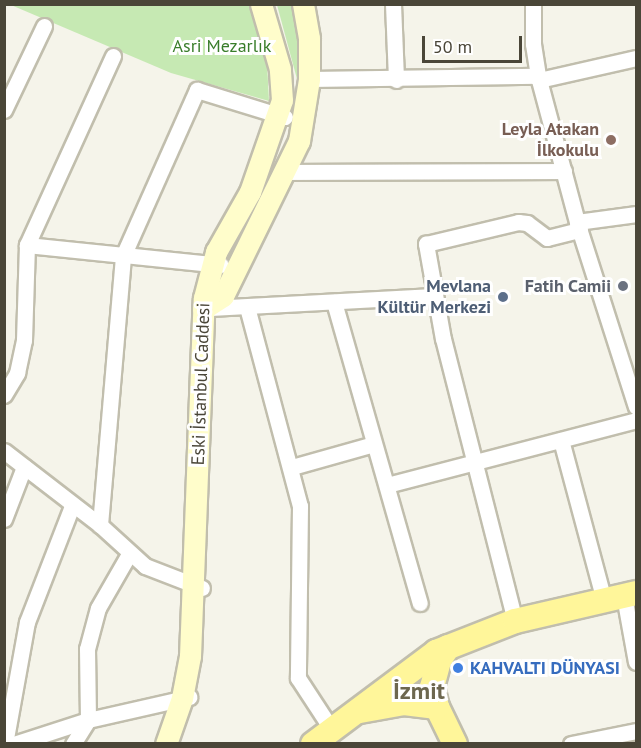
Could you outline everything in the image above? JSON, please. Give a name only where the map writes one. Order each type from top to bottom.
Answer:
[{"type":"main road","name":"Eski İstanbul Caddesi","points":[[261,4],[280,69],[283,117]]},
{"type":"main road","name":"Eski İstanbul Caddesi","points":[[175,744],[187,697],[198,587],[207,309],[217,265],[283,117],[288,82],[268,4]]},
{"type":"main road","points":[[207,309],[227,288],[285,172],[304,123],[309,79],[309,38],[303,4]]},
{"type":"main road","points":[[322,737],[425,658],[448,647],[515,621],[621,596]]},
{"type":"main road","points":[[448,647],[433,679],[437,707],[455,744]]},
{"type":"main road","name":"Eski İstanbul Caddesi","points":[[166,744],[187,697]]},
{"type":"main road","points":[[356,713],[404,704],[437,707]]},
{"type":"street","points":[[393,4],[396,80]]},
{"type":"street","points":[[533,4],[532,44],[538,78],[579,226],[636,407]]},
{"type":"street","points":[[4,110],[44,26]]},
{"type":"street","points":[[4,395],[17,373],[24,340],[27,245],[113,56]]},
{"type":"street","points":[[309,79],[538,78],[636,58]]},
{"type":"street","points":[[100,525],[123,256],[197,90],[283,117]]},
{"type":"street","points":[[285,172],[564,171]]},
{"type":"street","points":[[515,621],[434,296],[426,244],[518,222],[527,223],[547,238],[579,226],[636,214]]},
{"type":"street","points":[[27,245],[217,265]]},
{"type":"street","points":[[207,309],[434,296]]},
{"type":"street","points":[[334,302],[420,603]]},
{"type":"street","points":[[248,307],[291,468],[301,520],[298,678],[322,737]]},
{"type":"street","points":[[387,486],[636,420]]},
{"type":"street","points":[[561,440],[621,596],[636,662]]},
{"type":"street","points":[[291,468],[374,444]]},
{"type":"street","points":[[4,451],[72,506],[100,525],[129,554],[158,572],[198,587]]},
{"type":"street","points":[[4,519],[24,467]]},
{"type":"street","points":[[5,744],[27,622],[72,506]]},
{"type":"street","points":[[73,744],[88,720],[87,650],[104,594],[129,554]]},
{"type":"street","points":[[14,744],[88,720],[187,697]]},
{"type":"street","points":[[571,744],[636,731]]},
{"type":"green space","name":"Asri Mezarlık","points":[[11,5],[252,5],[266,44],[269,101],[171,73]]},
{"type":"green space","points":[[277,5],[296,5],[300,78],[297,79]]},
{"type":"place","name":"Leyla Atakan İlkokulu","points":[[611,140]]},
{"type":"place","name":"Fatih Camii","points":[[623,286]]},
{"type":"place","name":"Mevlana Kültür Merkezi","points":[[503,297]]},
{"type":"place","name":"KAHVALTI DÜNYASI","points":[[458,668]]},
{"type":"district","name":"İzmit","points":[[419,691]]}]
